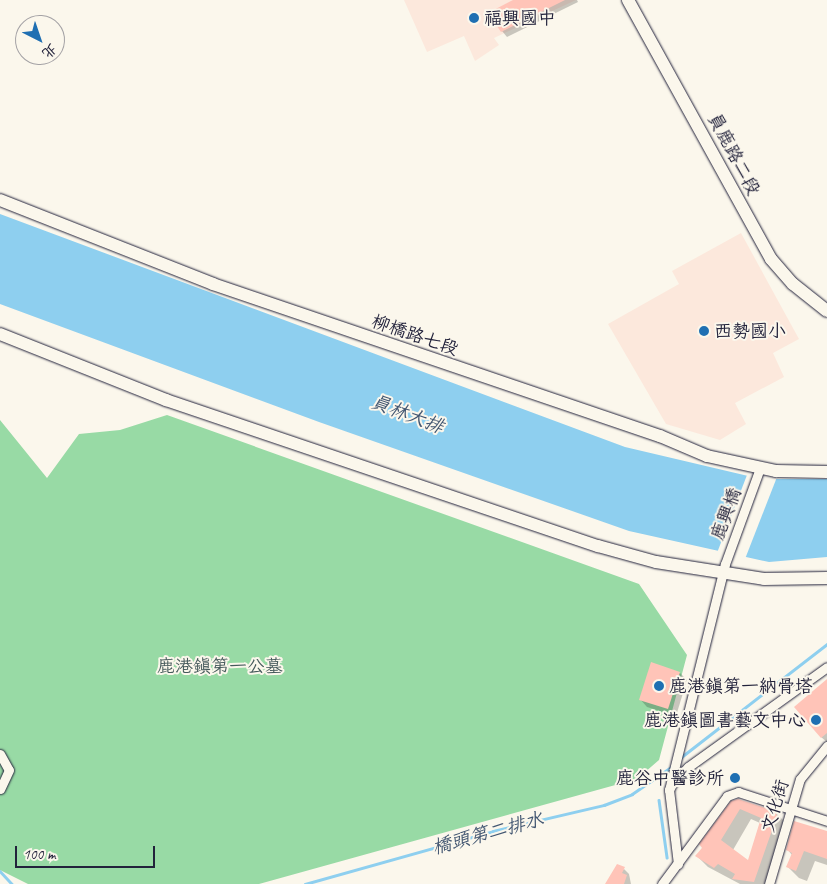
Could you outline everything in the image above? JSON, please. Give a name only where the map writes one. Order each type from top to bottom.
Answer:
[{"type":"main road","name":"員鹿路二段","points":[[628,0],[771,259],[793,284],[827,310]]},
{"type":"main road","name":"柳橋路七段","points":[[0,200],[213,284],[660,436],[707,456],[758,472],[827,472]]},
{"type":"main road","points":[[0,334],[166,400],[542,528],[656,562],[724,568],[764,578],[827,578]]},
{"type":"street","name":"鹿興橋","points":[[669,790],[724,568],[758,472]]},
{"type":"street","points":[[678,864],[669,790],[688,767],[827,666]]},
{"type":"street","name":"文化街","points":[[769,884],[800,779],[827,746]]},
{"type":"street","points":[[0,754],[9,770],[0,789]]},
{"type":"street","points":[[662,884],[727,796],[738,792],[827,821]]},
{"type":"shaded area","name":"福興國中","points":[[404,0],[576,0],[494,38],[499,45],[475,61],[464,36],[427,52]]},
{"type":"shaded area","name":"西勢國小","points":[[741,233],[799,339],[773,353],[784,377],[735,403],[746,424],[720,440],[666,424],[608,324],[679,284],[672,271]]},
{"type":"green space","name":"鹿港鎮第一公墓","points":[[167,415],[639,584],[687,655],[659,760],[637,779],[259,884],[28,884],[0,870],[0,420],[47,478],[79,434],[120,430]]},
{"type":"water","name":"員林大排","points":[[0,214],[625,447],[761,479],[827,479],[827,557],[769,562],[629,531],[319,422],[0,304]]},
{"type":"pier","points":[[747,475],[777,477],[745,559],[717,553]]},
{"type":"building","points":[[513,0],[565,0],[501,32],[488,13]]},
{"type":"building","name":"鹿港鎮第一納骨塔","points":[[651,662],[680,672],[668,709],[639,700]]},
{"type":"building","name":"鹿港鎮圖書藝文中心","points":[[827,679],[827,733],[821,738],[794,707]]},
{"type":"building","points":[[738,799],[775,811],[777,816],[754,882],[732,879],[735,874],[718,864],[714,868],[695,856],[702,848],[699,844],[731,801]],"holes":[[[740,809],[761,818],[748,860],[721,840]]]},
{"type":"building","points":[[794,821],[827,831],[827,859],[804,851],[796,871],[786,867],[792,853],[786,850]]},
{"type":"building","points":[[617,864],[625,867],[622,873],[627,875],[624,884],[605,884]]},
{"type":"waterway","points":[[680,758],[827,644]]},
{"type":"waterway","name":"橋頭第二排水","points":[[305,884],[493,831],[604,805],[632,794],[671,767]]},
{"type":"waterway","points":[[659,800],[667,857]]},
{"type":"waterway","points":[[0,871],[12,884]]},
{"type":"place","name":"福興國中","points":[[474,18]]},
{"type":"place","name":"西勢國小","points":[[704,331]]},
{"type":"place","name":"鹿港鎮第一納骨塔","points":[[659,686]]},
{"type":"place","name":"鹿港鎮圖書藝文中心","points":[[816,720]]},
{"type":"place","name":"鹿谷中醫診所","points":[[735,778]]}]
